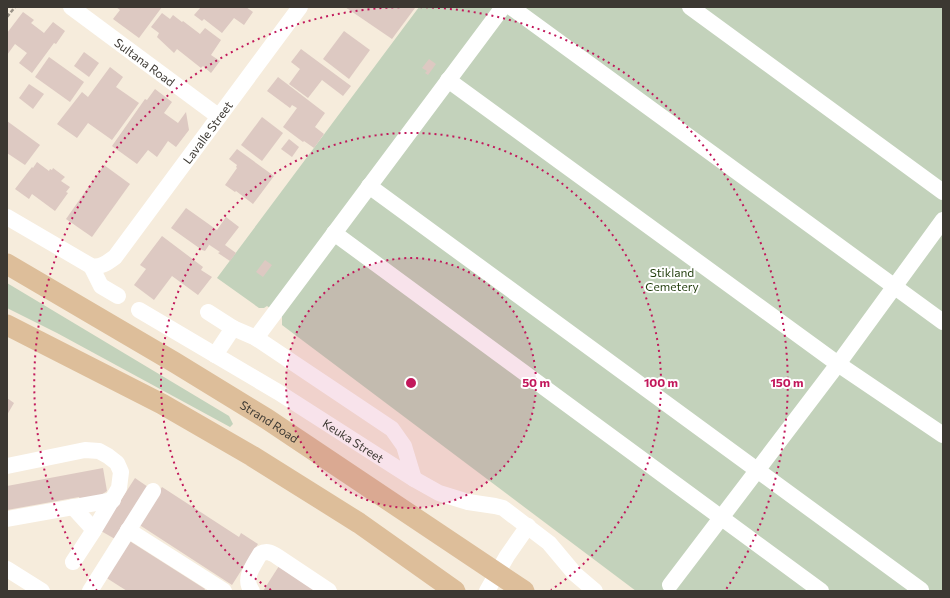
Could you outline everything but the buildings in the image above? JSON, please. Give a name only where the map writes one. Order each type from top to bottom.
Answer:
[{"type":"main road","name":"Strand Road","points":[[7,264],[174,362],[266,419],[498,572],[524,591]]},
{"type":"main road","points":[[7,325],[162,404],[252,456],[358,524],[455,591]]},
{"type":"street","name":"Sultana Road","points":[[71,7],[218,116]]},
{"type":"street","name":"Lavalle Street","points":[[90,266],[96,267],[102,265],[115,257],[300,7]]},
{"type":"street","points":[[256,338],[503,7]]},
{"type":"street","points":[[511,7],[943,322]]},
{"type":"street","points":[[690,7],[943,192]]},
{"type":"street","points":[[448,80],[838,364],[943,434]]},
{"type":"street","points":[[369,186],[920,590]]},
{"type":"street","points":[[7,217],[90,266],[101,286],[118,296]]},
{"type":"street","points":[[670,585],[838,364],[943,220]]},
{"type":"street","points":[[334,234],[821,591]]},
{"type":"street","name":"Keuka Street","points":[[139,310],[278,392],[414,479],[439,493],[503,508],[549,543],[576,574],[595,591]]},
{"type":"street","points":[[208,312],[233,328],[256,338],[392,429],[404,446],[414,479]]},
{"type":"street","points":[[215,355],[233,328]]},
{"type":"street","points":[[7,466],[84,450],[99,450],[117,463],[120,472],[119,488],[113,500],[73,562]]},
{"type":"street","points":[[90,591],[153,491]]},
{"type":"street","points":[[7,519],[113,500]]},
{"type":"street","points":[[73,507],[94,530]]},
{"type":"street","points":[[487,591],[507,556],[528,526]]},
{"type":"street","points":[[128,530],[224,591]]},
{"type":"street","points":[[252,591],[248,586],[250,573],[260,554],[266,552],[271,552],[278,556],[329,591]]},
{"type":"street","points":[[7,569],[42,591]]},
{"type":"path","points":[[7,17],[14,7]]},
{"type":"green space","name":"Stikland Cemetery","points":[[419,7],[943,7],[943,591],[636,591],[282,325],[282,317],[267,306],[264,308],[259,308],[217,278]]},
{"type":"green space","points":[[7,283],[229,416],[233,424],[230,427],[57,333],[7,308]]}]
